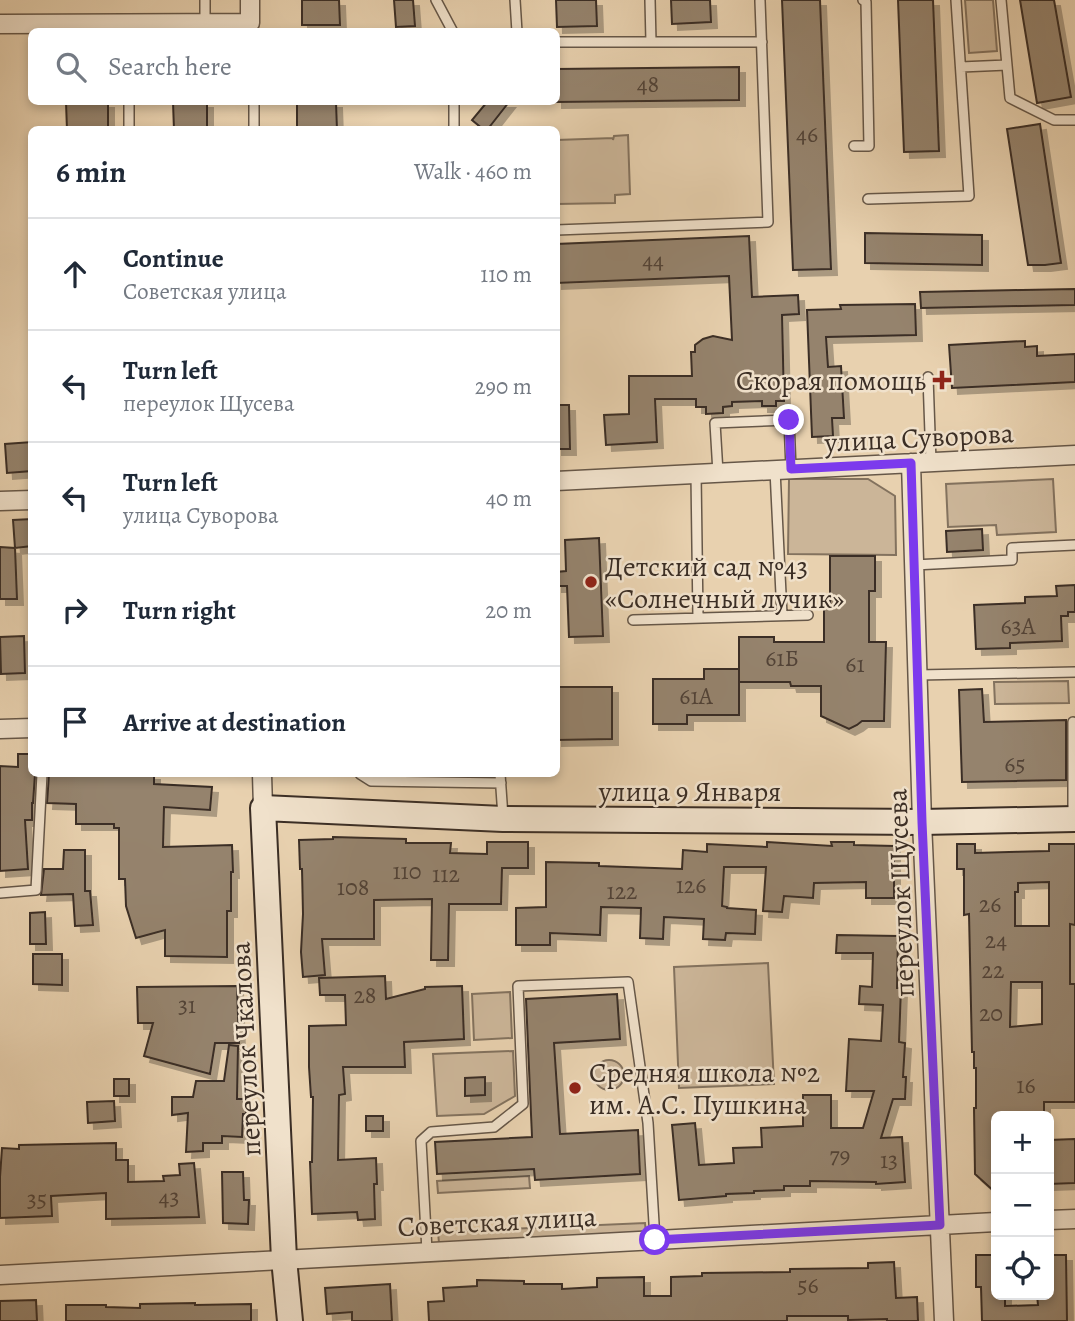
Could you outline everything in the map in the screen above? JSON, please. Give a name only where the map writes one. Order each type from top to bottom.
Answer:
[{"type":"street","points":[[0,24],[250,23],[250,0]]},
{"type":"street","name":"улица Суворова","points":[[560,481],[1075,456]]},
{"type":"street","name":"переулок Щусева","points":[[911,463],[922,822],[944,1321]]},
{"type":"street","points":[[0,501],[28,500]]},
{"type":"street","points":[[0,729],[28,728]]},
{"type":"street","name":"переулок Чкалова","points":[[262,777],[284,1259],[290,1321]]},
{"type":"street","name":"улица 9 Января","points":[[263,808],[503,819],[922,822],[1074,819]]},
{"type":"street","points":[[1054,1220],[1075,1219]]},
{"type":"street","name":"Советская улица","points":[[0,1275],[991,1222]]},
{"type":"lane","points":[[205,0],[205,23]]},
{"type":"lane","points":[[436,0],[451,28]]},
{"type":"lane","points":[[515,0],[517,28]]},
{"type":"lane","points":[[650,0],[651,42]]},
{"type":"lane","points":[[854,146],[869,146],[866,2],[863,0]]},
{"type":"lane","points":[[868,199],[969,196],[956,0]]},
{"type":"lane","points":[[1001,0],[1010,98],[1054,120],[1075,120]]},
{"type":"lane","points":[[560,230],[768,222],[760,1]]},
{"type":"lane","points":[[560,42],[762,42]]},
{"type":"lane","points":[[961,67],[1007,65]]},
{"type":"lane","points":[[129,105],[129,126]]},
{"type":"lane","points":[[254,105],[254,126]]},
{"type":"lane","points":[[454,105],[454,126]]},
{"type":"lane","points":[[928,377],[931,462]]},
{"type":"lane","points":[[718,472],[715,423],[789,420],[783,469],[782,615]]},
{"type":"lane","points":[[696,474],[698,618]]},
{"type":"lane","points":[[914,565],[1012,560],[1012,548],[1075,545]]},
{"type":"lane","points":[[633,620],[808,615]]},
{"type":"lane","points":[[918,675],[1075,672]]},
{"type":"lane","points":[[1073,722],[1074,819]]},
{"type":"lane","points":[[0,893],[36,890],[42,777]]},
{"type":"lane","points":[[365,777],[371,781],[500,778],[503,819]]},
{"type":"lane","points":[[427,1251],[421,1141],[431,1132],[494,1127],[523,1104],[518,986],[628,982],[648,1123],[655,1240]]},
{"type":"shaded area","points":[[965,0],[993,0],[997,51],[969,53]]},
{"type":"shaded area","points":[[628,135],[630,194],[615,195],[615,203],[560,204],[560,140],[613,140],[614,136]]},
{"type":"shaded area","points":[[789,479],[868,479],[895,496],[896,555],[788,554]]},
{"type":"shaded area","points":[[1053,479],[1056,532],[997,535],[996,525],[948,527],[946,484]]},
{"type":"shaded area","points":[[1068,681],[1069,703],[995,704],[994,682]]},
{"type":"shaded area","points":[[768,963],[774,1084],[679,1088],[674,967]]},
{"type":"shaded area","points":[[510,992],[512,1038],[474,1040],[472,994]]},
{"type":"shaded area","points":[[513,1051],[515,1096],[484,1114],[437,1116],[433,1054]]},
{"type":"shaded area","points":[[609,1060],[615,1061],[623,1069],[623,1081],[615,1089],[609,1090],[603,1089],[595,1081],[594,1075],[595,1069],[603,1061]]},
{"type":"shaded area","points":[[529,1176],[530,1188],[438,1193],[437,1181]]},
{"type":"shaded area","points":[[645,1223],[646,1233],[439,1243],[438,1232]]},
{"type":"building","points":[[302,0],[339,0],[340,25],[302,25]]},
{"type":"building","points":[[394,0],[413,0],[415,26],[396,27]]},
{"type":"building","points":[[556,0],[596,0],[597,26],[557,27]]},
{"type":"building","points":[[671,0],[710,0],[711,22],[672,24]]},
{"type":"building","points":[[782,0],[820,0],[831,269],[793,270]]},
{"type":"building","points":[[898,0],[933,0],[939,151],[904,152]]},
{"type":"building","points":[[1020,0],[1054,0],[1071,97],[1037,103]]},
{"type":"building","points":[[739,67],[739,100],[560,102],[560,69]]},
{"type":"building","points":[[66,105],[108,105],[108,126],[67,126]]},
{"type":"building","points":[[173,105],[207,105],[207,126],[174,126]]},
{"type":"building","points":[[297,105],[336,105],[337,126],[297,126]]},
{"type":"building","points":[[484,105],[507,105],[490,126],[479,126],[472,120]]},
{"type":"building","points":[[1040,124],[1061,263],[1028,265],[1007,129]]},
{"type":"building","points":[[865,233],[982,235],[982,265],[865,263]]},
{"type":"building","points":[[749,236],[752,297],[798,295],[799,314],[782,315],[784,401],[776,401],[776,406],[762,406],[762,401],[732,402],[732,406],[723,407],[723,413],[706,414],[706,407],[696,407],[696,399],[655,399],[657,442],[606,445],[604,415],[629,414],[629,376],[692,376],[691,352],[695,352],[695,345],[713,336],[732,340],[729,276],[560,283],[560,244]]},
{"type":"building","points":[[1075,289],[1075,305],[921,308],[920,292]]},
{"type":"building","points":[[915,304],[916,335],[826,337],[828,367],[841,366],[844,418],[832,418],[833,436],[812,437],[807,310],[841,309],[840,305]]},
{"type":"building","points":[[1025,341],[1025,347],[1037,346],[1037,356],[1075,354],[1075,382],[952,388],[949,345]]},
{"type":"building","points":[[560,405],[569,405],[570,449],[560,449]]},
{"type":"building","points":[[28,442],[28,471],[7,473],[5,444]]},
{"type":"building","points":[[28,519],[28,546],[15,548],[13,520]]},
{"type":"building","points":[[982,529],[983,550],[947,552],[946,531]]},
{"type":"building","points":[[599,538],[603,636],[569,637],[567,586],[560,586],[560,572],[566,571],[565,540]]},
{"type":"building","points":[[0,547],[15,548],[17,599],[0,599]]},
{"type":"building","points":[[830,556],[875,556],[875,591],[869,591],[869,642],[886,642],[884,721],[862,721],[849,729],[821,716],[821,686],[791,686],[790,682],[739,682],[739,637],[774,637],[774,642],[824,642],[824,607],[830,607]]},
{"type":"building","points":[[1075,585],[1075,612],[1061,616],[1062,641],[1010,643],[1010,648],[976,649],[974,605],[1025,603],[1025,597],[1057,596],[1056,586]]},
{"type":"building","points":[[24,636],[25,673],[1,674],[0,637]]},
{"type":"building","points":[[704,669],[739,669],[739,715],[687,715],[687,724],[653,724],[653,679],[704,679]]},
{"type":"building","points":[[560,687],[612,687],[612,739],[560,740]]},
{"type":"building","points":[[982,689],[984,722],[1066,720],[1066,780],[962,782],[959,690]]},
{"type":"building","points":[[18,754],[28,754],[28,777],[35,777],[32,820],[25,820],[28,869],[0,871],[0,766],[18,767]]},
{"type":"building","points":[[49,777],[154,777],[154,784],[212,787],[210,810],[164,807],[163,847],[232,845],[233,872],[231,911],[227,911],[227,957],[165,956],[165,930],[136,938],[126,906],[125,879],[119,879],[119,828],[114,828],[114,824],[76,824],[76,804],[47,803]]},
{"type":"building","points":[[333,837],[406,839],[406,843],[451,843],[450,853],[487,854],[487,842],[528,842],[528,868],[502,868],[501,904],[449,904],[448,960],[431,960],[432,899],[374,900],[374,939],[322,939],[325,975],[303,977],[302,869],[299,840]]},
{"type":"building","points":[[767,842],[832,846],[831,842],[854,842],[854,845],[894,846],[894,898],[866,898],[866,882],[814,883],[813,898],[784,896],[782,912],[763,911],[766,867],[724,867],[722,906],[756,910],[755,934],[726,933],[725,940],[703,939],[704,919],[664,917],[663,939],[640,938],[641,908],[601,907],[600,935],[550,933],[550,945],[516,945],[516,908],[546,907],[546,862],[682,869],[683,850],[707,852],[707,844],[767,847]]},
{"type":"building","points":[[957,844],[975,844],[975,853],[1049,851],[1049,844],[1075,844],[1075,925],[1070,924],[1070,984],[1075,984],[1075,1102],[1044,1102],[1044,1111],[991,1111],[991,1188],[975,1174],[976,1068],[972,1052],[969,914],[964,915],[964,869],[957,869]],"holes":[[[1049,882],[1049,926],[1015,926],[1015,892],[1018,892],[1018,883]],[[1011,982],[1042,982],[1042,1024],[1010,1027]]]},
{"type":"building","points":[[64,850],[85,850],[85,891],[90,891],[93,925],[75,926],[73,894],[41,895],[44,869],[63,869]]},
{"type":"building","points":[[45,912],[46,944],[30,944],[30,913]]},
{"type":"building","points":[[837,935],[898,936],[897,988],[901,988],[899,1042],[905,1043],[905,1099],[893,1099],[881,1138],[902,1137],[905,1182],[876,1184],[810,1181],[810,1186],[784,1186],[784,1190],[679,1200],[672,1125],[695,1123],[699,1165],[734,1163],[733,1148],[762,1147],[761,1128],[803,1126],[803,1095],[831,1095],[831,1128],[863,1128],[874,1091],[846,1091],[849,1039],[881,1041],[883,1005],[859,1004],[860,986],[872,987],[873,953],[836,953]]},
{"type":"building","points":[[33,954],[62,954],[62,985],[33,984]]},
{"type":"building","points":[[385,976],[386,999],[425,987],[462,986],[464,1039],[404,1042],[405,1067],[343,1067],[345,1094],[339,1095],[338,1160],[376,1158],[375,1219],[358,1220],[357,1212],[312,1214],[310,1162],[313,1097],[309,1067],[309,1026],[346,1025],[345,995],[320,995],[319,978]]},
{"type":"building","points":[[237,986],[239,1043],[215,1043],[210,1074],[144,1056],[153,1023],[138,1023],[137,987]]},
{"type":"building","points":[[617,994],[620,1039],[554,1043],[560,1134],[638,1130],[640,1174],[535,1180],[534,1169],[437,1174],[435,1142],[532,1137],[526,999]]},
{"type":"building","points":[[229,1045],[238,1046],[237,1099],[246,1099],[242,1137],[222,1136],[222,1143],[203,1143],[203,1151],[186,1152],[188,1113],[172,1115],[172,1097],[193,1097],[196,1081],[224,1081]]},
{"type":"building","points":[[485,1077],[485,1095],[465,1096],[465,1078]]},
{"type":"building","points":[[114,1079],[129,1079],[129,1096],[114,1096]]},
{"type":"building","points":[[114,1101],[115,1121],[88,1123],[87,1102]]},
{"type":"building","points":[[366,1116],[383,1116],[383,1131],[366,1131]]},
{"type":"building","points":[[1075,1139],[1075,1183],[1054,1184],[1054,1140]]},
{"type":"building","points":[[116,1143],[116,1160],[128,1160],[128,1182],[164,1181],[163,1176],[180,1175],[179,1164],[194,1163],[199,1217],[106,1219],[106,1193],[51,1196],[52,1216],[0,1218],[2,1148],[19,1149],[19,1145]]},
{"type":"building","points":[[222,1172],[243,1172],[244,1200],[249,1200],[248,1224],[223,1223]]},
{"type":"building","points":[[976,1255],[991,1255],[991,1300],[1005,1300],[1005,1306],[1038,1305],[1038,1300],[1054,1300],[1054,1255],[1066,1255],[1067,1321],[982,1321],[981,1287],[976,1287]]},
{"type":"building","points":[[894,1262],[896,1298],[917,1297],[918,1321],[848,1320],[848,1316],[787,1316],[787,1321],[429,1321],[428,1302],[444,1301],[443,1288],[477,1286],[477,1280],[562,1284],[562,1289],[597,1287],[597,1278],[644,1277],[644,1296],[671,1296],[671,1277],[702,1276],[702,1273],[868,1268],[868,1263]]},
{"type":"building","points":[[390,1284],[392,1321],[352,1321],[352,1312],[327,1314],[325,1288]]},
{"type":"building","points":[[36,1300],[37,1321],[0,1321],[0,1301]]},
{"type":"building","points":[[140,1304],[251,1304],[251,1321],[66,1321],[66,1305],[140,1308]]},
{"type":"place","name":"Скорая помощь","points":[[942,380]]},
{"type":"place","name":"Детский сад №43 «Солнечный лучик»","points":[[591,582]]},
{"type":"place","name":"Средняя школа №2 им. А.С. Пушкина","points":[[575,1088]]},
{"type":"route","points":[[655,1240],[940,1225],[922,822],[911,463],[791,469],[789,420]]}]
